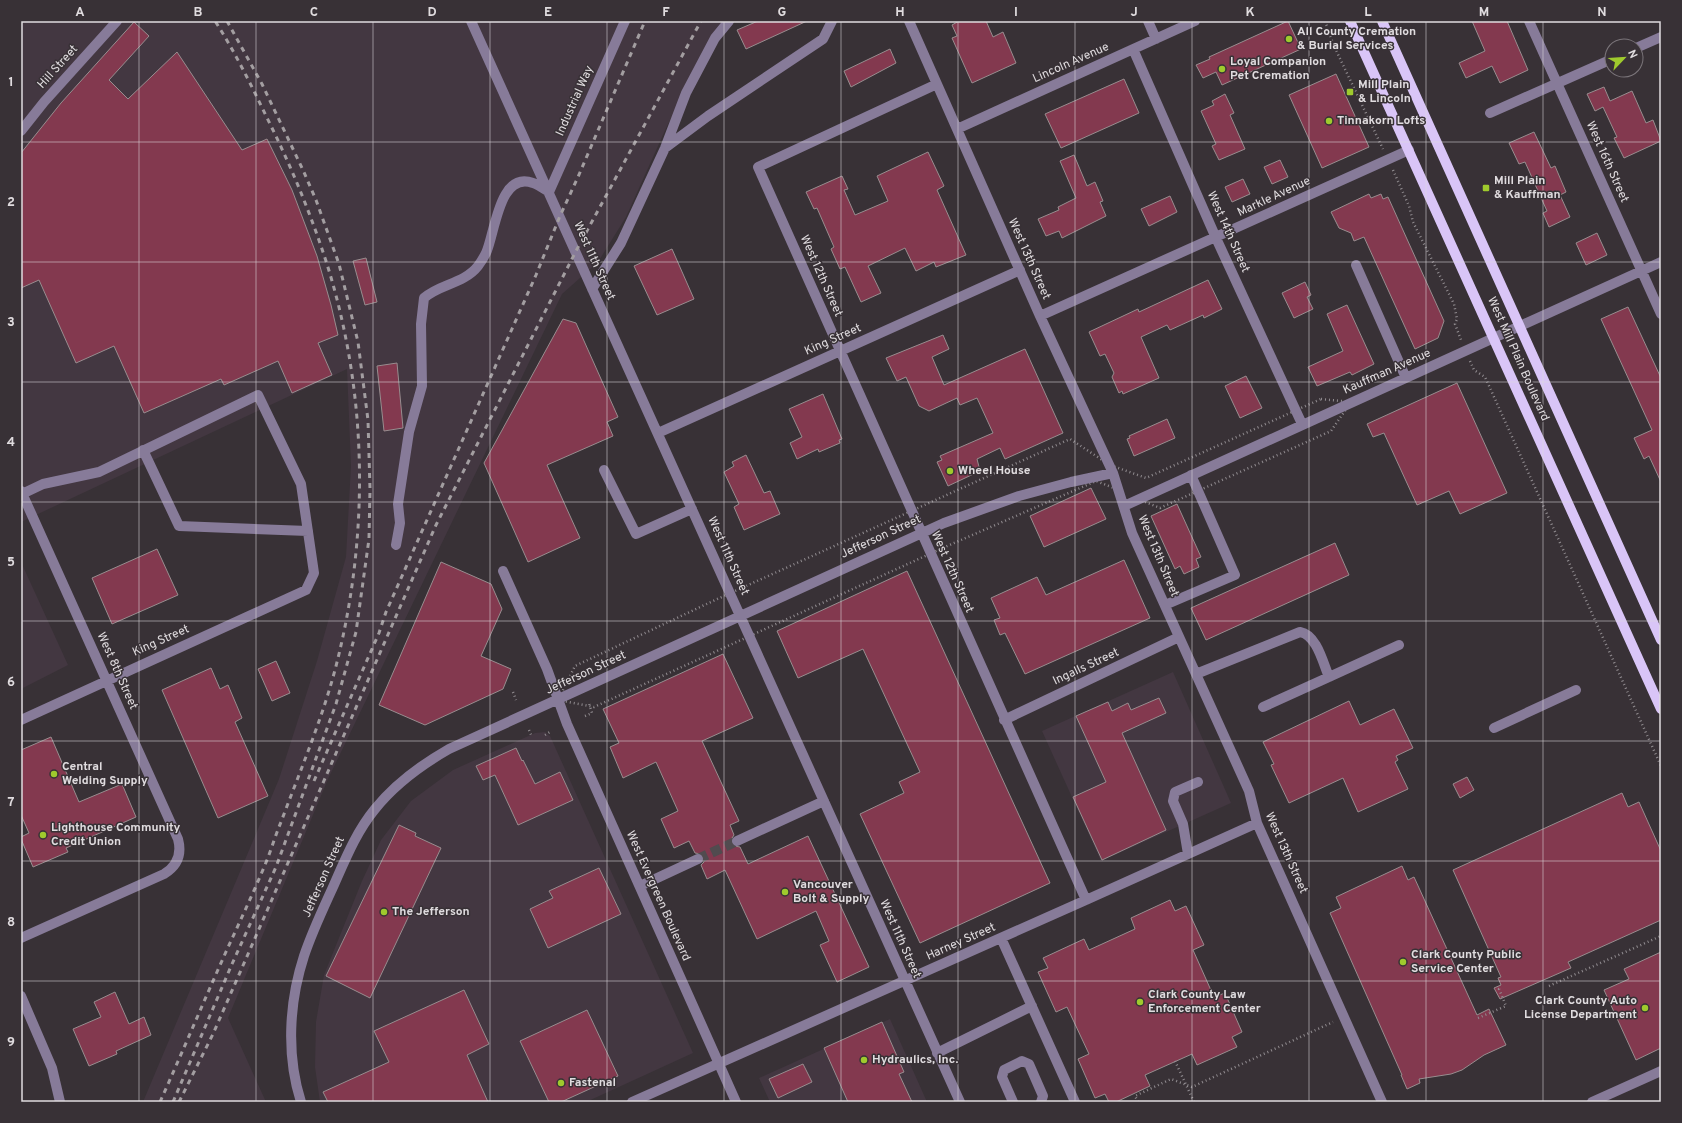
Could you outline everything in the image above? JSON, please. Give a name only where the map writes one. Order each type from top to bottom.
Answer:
[{"type":"main road","name":"West Mill Plain Boulevard","points":[[1350,21],[1495,338],[1661,709]]},
{"type":"main road","name":"West Mill Plain Boulevard","points":[[1382,21],[1661,640]]},
{"type":"street","name":"Hill Street","points":[[21,132],[44,102],[117,21]]},
{"type":"street","name":"West 11th Street","points":[[471,21],[960,1102]]},
{"type":"street","name":"Industrial Way","points":[[549,192],[625,21]]},
{"type":"street","points":[[592,289],[621,243],[666,148],[686,93],[715,38],[730,21]]},
{"type":"street","points":[[666,148],[708,116],[823,39],[832,21]]},
{"type":"street","name":"West 13th Street","points":[[909,21],[1040,316],[1113,473],[1132,533],[1249,791],[1257,823],[1382,1102]]},
{"type":"street","points":[[1148,21],[1156,39]]},
{"type":"street","name":"Lincoln Avenue","points":[[957,129],[1195,21]]},
{"type":"street","name":"West 16th Street","points":[[1529,21],[1661,314]]},
{"type":"street","points":[[1644,44],[1661,37]]},
{"type":"street","name":"West 14th Street","points":[[1133,49],[1216,238],[1302,424]]},
{"type":"street","points":[[1490,113],[1604,61]]},
{"type":"street","name":"West 12th Street","points":[[937,84],[758,166],[1004,720],[1086,900]]},
{"type":"street","name":"Markle Avenue","points":[[1040,316],[1409,150]]},
{"type":"street","points":[[396,545],[400,523],[398,504],[409,432],[422,386],[421,324],[424,298],[431,291],[464,278],[477,267],[486,253],[505,195],[513,185],[523,182],[533,182],[549,192]]},
{"type":"street","name":"Kauffman Avenue","points":[[1124,506],[1661,262]]},
{"type":"street","points":[[1356,265],[1406,378]]},
{"type":"street","name":"King Street","points":[[658,433],[1020,270]]},
{"type":"street","name":"King Street","points":[[21,720],[306,590],[314,573],[301,484],[258,395],[143,450]]},
{"type":"street","points":[[22,493],[43,484],[100,472],[143,450],[179,526],[308,531]]},
{"type":"street","points":[[604,470],[636,534],[692,509]]},
{"type":"street","name":"Jefferson Street","points":[[301,1102],[294,1072],[291,1020],[297,981],[310,941],[360,830],[374,810],[391,791],[419,767],[450,749],[944,523],[1019,496],[1071,482],[1113,473]]},
{"type":"street","points":[[1165,605],[1234,575],[1191,475]]},
{"type":"street","name":"West 8th Street","points":[[21,938],[164,874],[176,863],[180,849],[178,839],[22,493]]},
{"type":"street","name":"West Evergreen Boulevard","points":[[503,572],[547,669],[558,700],[736,1102]]},
{"type":"street","points":[[1196,674],[1300,632],[1306,633],[1314,642],[1329,677]]},
{"type":"street","name":"Ingalls Street","points":[[1004,720],[1179,637]]},
{"type":"street","points":[[1263,707],[1399,645]]},
{"type":"street","points":[[1494,728],[1576,690]]},
{"type":"street","points":[[1188,854],[1183,824],[1173,801],[1175,792],[1198,782]]},
{"type":"street","points":[[737,841],[824,801]]},
{"type":"street","name":"Harney Street","points":[[632,1102],[1257,823]]},
{"type":"street","points":[[640,886],[698,859]]},
{"type":"street","points":[[1001,938],[1075,1102]]},
{"type":"street","points":[[21,996],[52,1068],[60,1102]]},
{"type":"street","points":[[938,1053],[1032,1006]]},
{"type":"street","points":[[1013,1102],[1002,1077],[1004,1070],[1022,1061],[1029,1064],[1043,1096],[1041,1102]]},
{"type":"street","points":[[1597,1101],[1661,1071]]},
{"type":"path","points":[[1325,21],[1334,46],[1381,145]]},
{"type":"path","points":[[1396,178],[1409,206],[1413,222],[1454,304],[1457,319],[1455,324]]},
{"type":"path","points":[[1474,370],[1485,377],[1661,766]]},
{"type":"path","points":[[1146,478],[1321,399]]},
{"type":"path","points":[[1160,508],[1331,431]]},
{"type":"path","points":[[929,504],[1070,439]]},
{"type":"path","points":[[945,547],[1096,481]]},
{"type":"path","points":[[743,588],[896,519]]},
{"type":"path","points":[[761,631],[918,560]]},
{"type":"path","points":[[713,601],[575,666],[558,700],[594,707],[732,644]]},
{"type":"path","points":[[572,664],[574,669]]},
{"type":"path","points":[[513,692],[516,700]]},
{"type":"path","points":[[585,716],[592,713],[589,703]]},
{"type":"path","points":[[529,730],[532,737]]},
{"type":"path","points":[[545,735],[550,732]]},
{"type":"path","points":[[1549,986],[1661,936]]},
{"type":"path","points":[[1478,1018],[1506,1006],[1499,989],[1502,988]]},
{"type":"path","points":[[1138,1102],[1135,1096],[1171,1079],[1192,1087],[1345,1017]]},
{"type":"path","points":[[1175,1061],[1194,1102]]},
{"type":"shaded area","points":[[21,21],[724,21],[667,126],[626,217],[598,262],[562,294],[328,779],[228,1018],[266,1102],[143,1102],[279,779],[317,661],[346,557],[351,466],[347,369],[21,522]]},
{"type":"shaded area","points":[[21,562],[68,665],[21,689]]},
{"type":"shaded area","points":[[1173,672],[1231,803],[1101,861],[1042,731]]},
{"type":"shaded area","points":[[545,732],[550,736],[693,1053],[586,1102],[320,1102],[315,1067],[316,1022],[324,975],[362,881],[381,840],[411,801],[453,770],[535,733]]},
{"type":"shaded area","points":[[890,1019],[927,1102],[770,1102],[759,1078]]},
{"type":"building","points":[[758,21],[807,21],[746,49],[737,30]]},
{"type":"building","points":[[959,21],[986,21],[993,37],[1003,32],[1016,63],[972,83],[952,38],[957,36],[952,25]]},
{"type":"building","points":[[1288,21],[1301,49],[1222,85],[1216,72],[1203,78],[1196,65],[1210,59],[1209,57]]},
{"type":"building","points":[[1472,21],[1507,21],[1528,70],[1500,83],[1492,66],[1466,78],[1459,63],[1485,51]]},
{"type":"building","points":[[134,22],[149,36],[109,80],[128,99],[177,52],[242,150],[267,139],[292,190],[317,256],[331,305],[338,335],[318,343],[332,375],[292,393],[278,361],[224,385],[221,379],[144,413],[114,346],[76,363],[39,280],[21,288],[21,153],[61,103]]},
{"type":"building","points":[[890,49],[896,63],[851,87],[844,71]]},
{"type":"building","name":"Tinnakorn Lofts","points":[[1336,74],[1369,147],[1322,168],[1289,95]]},
{"type":"building","points":[[1124,79],[1139,113],[1061,148],[1045,114]]},
{"type":"building","points":[[1604,87],[1610,101],[1632,91],[1646,123],[1653,120],[1661,141],[1624,158],[1614,138],[1617,137],[1603,107],[1595,111],[1587,94]]},
{"type":"building","points":[[1225,94],[1234,113],[1230,115],[1245,149],[1219,160],[1212,146],[1216,144],[1201,111],[1214,105],[1212,101]]},
{"type":"building","points":[[1534,132],[1551,168],[1555,166],[1566,192],[1560,195],[1570,217],[1549,227],[1543,213],[1547,211],[1525,162],[1519,164],[1509,143]]},
{"type":"building","points":[[928,152],[944,186],[937,190],[966,255],[936,267],[934,262],[916,271],[905,248],[868,266],[881,293],[861,302],[845,267],[840,269],[831,249],[834,247],[817,208],[814,209],[806,192],[842,176],[848,189],[844,190],[855,215],[888,201],[877,176]]},
{"type":"building","points":[[1074,155],[1087,186],[1095,182],[1103,201],[1100,202],[1106,216],[1062,238],[1059,231],[1046,236],[1038,219],[1059,210],[1058,207],[1076,198],[1060,161]]},
{"type":"building","points":[[1280,160],[1288,177],[1272,184],[1264,167]]},
{"type":"building","points":[[1243,179],[1250,194],[1232,202],[1225,187]]},
{"type":"building","points":[[1369,194],[1371,198],[1381,194],[1383,199],[1388,197],[1444,321],[1438,338],[1415,349],[1364,237],[1354,241],[1351,233],[1339,228],[1331,212]]},
{"type":"building","points":[[1170,196],[1177,212],[1149,226],[1141,209]]},
{"type":"building","points":[[1597,233],[1607,255],[1586,265],[1576,243]]},
{"type":"building","points":[[672,249],[694,299],[657,315],[634,266]]},
{"type":"building","points":[[366,258],[377,302],[365,305],[353,261]]},
{"type":"building","points":[[1208,280],[1222,309],[1204,318],[1203,315],[1170,330],[1167,325],[1141,337],[1159,378],[1123,394],[1122,391],[1119,393],[1112,377],[1114,373],[1105,354],[1100,356],[1089,332],[1138,309],[1139,312]]},
{"type":"building","points":[[1305,282],[1311,295],[1307,297],[1313,309],[1294,318],[1282,293]]},
{"type":"building","points":[[1347,305],[1374,364],[1352,375],[1350,372],[1317,386],[1308,367],[1343,351],[1327,314]]},
{"type":"building","points":[[1628,307],[1661,378],[1661,482],[1649,456],[1644,459],[1634,438],[1652,430],[1601,319]]},
{"type":"building","points":[[563,319],[576,323],[618,417],[607,422],[613,436],[547,465],[580,538],[528,562],[484,463]]},
{"type":"building","points":[[943,335],[949,349],[932,357],[944,385],[1025,349],[1063,433],[1005,459],[1000,448],[977,459],[980,471],[948,486],[937,462],[942,460],[940,456],[993,433],[977,398],[960,405],[957,398],[929,411],[919,406],[906,377],[897,381],[886,358]]},
{"type":"building","points":[[397,363],[403,428],[384,431],[377,366]]},
{"type":"building","points":[[1246,376],[1262,408],[1240,418],[1225,386]]},
{"type":"building","points":[[1457,383],[1507,493],[1460,514],[1449,491],[1417,505],[1384,433],[1373,437],[1367,424]]},
{"type":"building","points":[[823,394],[842,439],[839,440],[840,443],[819,452],[818,449],[797,459],[790,443],[802,437],[789,409]]},
{"type":"building","points":[[1167,419],[1175,438],[1134,456],[1127,439],[1130,438],[1129,436]]},
{"type":"building","points":[[746,455],[764,493],[770,491],[780,514],[744,530],[734,507],[739,504],[724,472],[734,466],[732,462]]},
{"type":"building","points":[[1091,488],[1106,519],[1044,547],[1030,516]]},
{"type":"building","points":[[1177,504],[1201,557],[1196,559],[1199,567],[1184,574],[1180,566],[1175,569],[1151,516]]},
{"type":"building","points":[[1335,543],[1349,575],[1206,640],[1191,608]]},
{"type":"building","points":[[157,549],[178,595],[112,624],[92,578]]},
{"type":"building","points":[[1124,560],[1150,618],[1025,674],[1005,633],[1000,635],[994,620],[1000,618],[991,598],[1037,577],[1046,595]]},
{"type":"building","points":[[441,562],[491,584],[502,609],[481,656],[511,669],[503,689],[425,725],[379,705]]},
{"type":"building","points":[[907,571],[1050,883],[920,943],[860,814],[904,793],[899,782],[920,772],[863,649],[798,678],[777,631]]},
{"type":"building","points":[[723,654],[753,718],[702,741],[739,821],[730,825],[734,835],[731,843],[734,846],[740,847],[748,864],[808,836],[869,967],[837,982],[820,945],[829,941],[816,911],[757,939],[725,870],[707,879],[701,865],[704,862],[704,857],[701,854],[695,853],[689,841],[674,848],[661,819],[678,811],[656,762],[623,778],[610,747],[619,743],[603,709]]},
{"type":"building","points":[[276,661],[290,693],[272,701],[258,669]]},
{"type":"building","points":[[211,668],[220,689],[228,685],[242,718],[235,722],[268,796],[218,818],[162,690]]},
{"type":"building","points":[[1159,698],[1166,713],[1122,733],[1166,830],[1102,860],[1073,797],[1106,782],[1076,716],[1108,702],[1112,711],[1128,703],[1131,710]]},
{"type":"building","points":[[1349,701],[1360,725],[1394,709],[1413,748],[1396,756],[1398,760],[1395,762],[1408,789],[1358,812],[1343,778],[1289,803],[1271,765],[1274,764],[1263,742]]},
{"type":"building","points":[[51,737],[79,802],[122,784],[136,817],[66,848],[68,852],[33,867],[21,839],[21,837],[29,833],[21,815],[21,750]]},
{"type":"building","points":[[516,748],[535,784],[560,772],[573,800],[518,825],[495,775],[483,780],[476,766]]},
{"type":"building","points":[[1467,777],[1474,790],[1460,798],[1453,784]]},
{"type":"building","points":[[1622,793],[1628,807],[1639,802],[1661,851],[1661,920],[1568,962],[1571,968],[1500,999],[1494,988],[1501,985],[1498,978],[1501,977],[1453,870]]},
{"type":"building","name":"The Jefferson","points":[[399,825],[416,833],[415,836],[441,848],[370,998],[326,976]]},
{"type":"building","name":"Clark County Public Service Center","points":[[1402,866],[1408,880],[1414,877],[1477,1015],[1489,1009],[1506,1045],[1484,1055],[1462,1070],[1451,1074],[1419,1079],[1420,1083],[1407,1089],[1330,913],[1341,908],[1336,897]]},
{"type":"building","points":[[599,868],[621,914],[548,948],[530,909],[553,898],[549,891]]},
{"type":"building","name":"Clark County Law Enforcement Center","points":[[1170,900],[1175,911],[1186,906],[1204,945],[1193,950],[1214,997],[1225,993],[1242,1032],[1232,1037],[1237,1047],[1197,1065],[1192,1054],[1145,1075],[1150,1086],[1116,1102],[1109,1102],[1105,1094],[1095,1098],[1078,1059],[1089,1054],[1067,1007],[1056,1012],[1038,972],[1048,968],[1043,958],[1084,939],[1089,950],[1135,929],[1131,918]]},
{"type":"building","points":[[1661,952],[1661,1048],[1636,1060],[1604,990],[1629,979],[1624,969]]},
{"type":"building","points":[[464,990],[489,1044],[467,1055],[488,1102],[328,1102],[323,1092],[389,1062],[374,1031]]},
{"type":"building","points":[[115,992],[129,1024],[144,1017],[151,1035],[116,1051],[117,1054],[89,1066],[73,1029],[101,1017],[94,1002]]},
{"type":"building","points":[[587,1010],[618,1076],[561,1102],[549,1102],[520,1041]]},
{"type":"building","name":"Hydraulics, Inc.","points":[[882,1022],[904,1072],[899,1074],[912,1102],[848,1102],[824,1048]]},
{"type":"building","points":[[803,1064],[812,1082],[778,1098],[769,1079]]},
{"type":"tunnel","points":[[698,859],[737,841]]},
{"type":"railway","points":[[160,1102],[267,860],[323,709],[335,670],[346,619],[354,568],[359,517],[357,413],[350,362],[340,311],[326,261],[308,210],[280,144],[245,73],[215,21]]},
{"type":"railway","points":[[173,1102],[232,964],[276,867],[336,704],[356,632],[369,539],[370,489],[368,420],[358,342],[339,264],[316,200],[303,170],[262,84],[227,21]]},
{"type":"railway","points":[[314,781],[379,633],[386,612],[536,275],[560,216],[645,21]]},
{"type":"railway","points":[[179,1102],[213,1034],[436,525],[576,251],[701,21]]},
{"type":"place","name":"All County Cremation & Burial Services","points":[[1289,39]]},
{"type":"place","name":"Loyal Companion Pet Cremation","points":[[1222,69]]},
{"type":"place","name":"Mill Plain & Lincoln","points":[[1350,92]]},
{"type":"place","name":"Tinnakorn Lofts","points":[[1329,121]]},
{"type":"place","name":"Mill Plain & Kauffman","points":[[1486,188]]},
{"type":"place","name":"Wheel House","points":[[950,471]]},
{"type":"place","name":"Central Welding Supply","points":[[54,774]]},
{"type":"place","name":"Lighthouse Community Credit Union","points":[[43,835]]},
{"type":"place","name":"Vancouver Bolt & Supply","points":[[785,892]]},
{"type":"place","name":"The Jefferson","points":[[384,912]]},
{"type":"place","name":"Clark County Public Service Center","points":[[1403,962]]},
{"type":"place","name":"Clark County Law Enforcement Center","points":[[1140,1002]]},
{"type":"place","name":"Clark County Auto License Department","points":[[1645,1008]]},
{"type":"place","name":"Hydraulics, Inc.","points":[[864,1060]]},
{"type":"place","name":"Fastenal","points":[[561,1083]]}]
